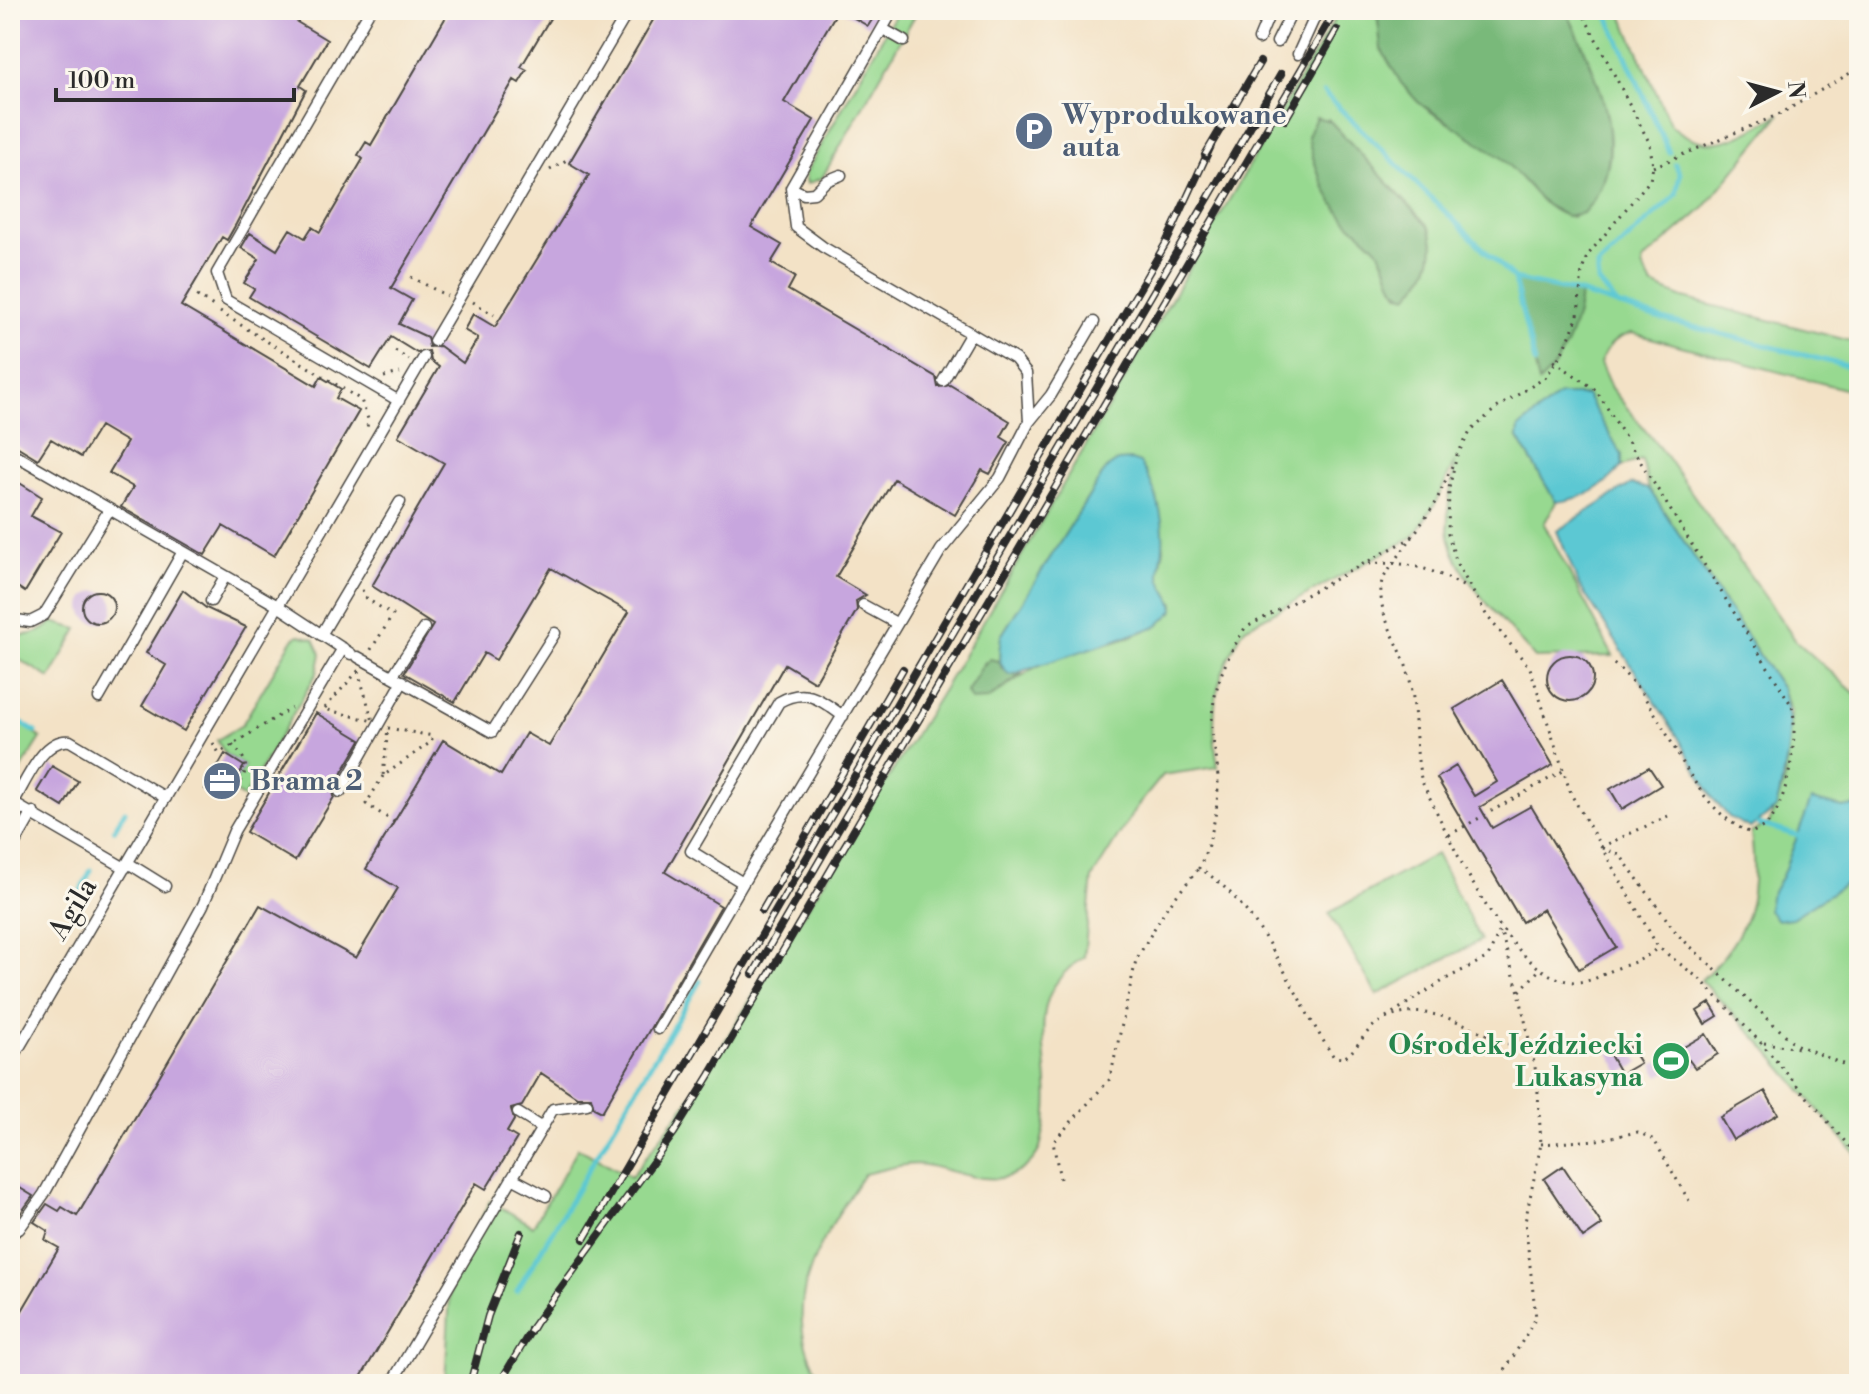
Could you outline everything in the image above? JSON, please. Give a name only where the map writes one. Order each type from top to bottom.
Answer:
[{"type":"lane","points":[[370,10],[217,273],[226,300],[399,401]]},
{"type":"lane","points":[[434,341],[629,10]]},
{"type":"lane","points":[[893,10],[791,188],[796,227],[807,237],[1015,359],[1026,373],[1029,422]]},
{"type":"lane","points":[[1259,39],[1271,10]]},
{"type":"lane","points":[[1277,42],[1293,10]]},
{"type":"lane","points":[[1298,54],[1318,10]]},
{"type":"lane","points":[[883,29],[904,41]]},
{"type":"lane","points":[[791,188],[804,194],[814,193],[826,181],[841,175]]},
{"type":"lane","points":[[658,1029],[941,550],[1000,478],[1029,422],[1051,395],[1094,322]]},
{"type":"lane","points":[[943,381],[971,333]]},
{"type":"lane","name":"Agila","points":[[10,1063],[424,357]]},
{"type":"lane","points":[[10,452],[224,578],[278,606],[351,653],[492,732],[555,633]]},
{"type":"lane","points":[[321,635],[400,502]]},
{"type":"lane","points":[[10,619],[30,622],[44,615],[109,510]]},
{"type":"lane","points":[[99,698],[182,553]]},
{"type":"lane","points":[[211,601],[224,578]]},
{"type":"lane","points":[[863,605],[896,623]]},
{"type":"lane","points":[[340,792],[424,628]]},
{"type":"lane","points":[[10,1234],[19,1229],[44,1194],[203,905],[234,831],[351,653]]},
{"type":"lane","points":[[743,883],[691,851],[779,702],[791,695],[814,695],[843,716]]},
{"type":"lane","points":[[165,886],[13,803],[49,746],[60,739],[70,741],[166,798]]},
{"type":"lane","points":[[10,852],[33,812]]},
{"type":"lane","points":[[391,1384],[553,1109],[587,1104]]},
{"type":"lane","points":[[518,1113],[542,1128]]},
{"type":"lane","points":[[512,1178],[546,1196]]},
{"type":"path","points":[[1497,1384],[1536,1318],[1525,1222],[1541,1144],[1532,1052],[1519,992],[1500,930],[1422,782],[1416,756],[1413,699],[1406,665],[1381,611],[1382,580],[1435,504],[1470,432],[1495,409],[1539,383],[1566,346],[1578,316],[1582,271],[1587,256],[1643,191],[1653,167],[1650,144],[1581,10]]},
{"type":"path","points":[[1653,167],[1780,114],[1859,68]]},
{"type":"path","points":[[411,277],[448,297]]},
{"type":"path","points":[[197,296],[226,318],[361,400]]},
{"type":"path","points":[[395,351],[410,360]]},
{"type":"path","points":[[1554,361],[1596,390],[1792,706],[1795,738],[1788,771],[1769,823],[1751,833],[1731,825],[1714,809],[1651,708],[1624,671],[1611,662]]},
{"type":"path","points":[[378,378],[403,372]]},
{"type":"path","points":[[1457,455],[1449,488],[1448,534],[1470,590],[1530,668],[1571,794],[1658,947],[1701,980],[1761,1043],[1859,1158]]},
{"type":"path","points":[[1060,1179],[1053,1142],[1110,1079],[1120,1048],[1136,960],[1165,910],[1199,868],[1211,843],[1218,767],[1211,728],[1215,692],[1230,652],[1245,628],[1413,537]]},
{"type":"path","points":[[1366,565],[1396,561],[1427,568],[1470,590]]},
{"type":"path","points":[[360,586],[367,599],[393,615],[370,652]]},
{"type":"path","points":[[358,671],[365,696],[373,721],[324,709],[358,671]]},
{"type":"path","points":[[213,743],[219,753],[298,704]]},
{"type":"path","points":[[383,776],[388,728],[433,736],[431,742],[383,776],[366,804],[394,822]]},
{"type":"path","points":[[232,745],[246,759],[248,770],[235,792]]},
{"type":"path","points":[[1449,835],[1563,771]]},
{"type":"path","points":[[1601,847],[1668,816]]},
{"type":"path","points":[[1601,847],[1620,855],[1678,935],[1795,1044],[1859,1071]]},
{"type":"path","points":[[1199,868],[1224,883],[1254,924],[1334,1057],[1344,1058],[1354,1051],[1363,1035],[1383,1020],[1446,979],[1488,957],[1500,930]]},
{"type":"path","points":[[1500,930],[1539,970],[1565,980],[1585,982],[1645,959],[1658,947]]},
{"type":"path","points":[[1519,992],[1539,970]]},
{"type":"path","points":[[1383,1020],[1416,1012],[1449,1018],[1532,1052]]},
{"type":"path","points":[[1761,1043],[1808,1049]]},
{"type":"path","points":[[1541,1144],[1597,1140],[1638,1132],[1654,1140],[1692,1206]]},
{"type":"green space","points":[[898,10],[918,10],[822,178],[807,184],[805,174]]},
{"type":"green space","points":[[1340,10],[1377,10],[1389,57],[1416,99],[1433,113],[1494,150],[1542,201],[1561,214],[1572,217],[1594,197],[1606,173],[1610,146],[1600,89],[1566,10],[1620,10],[1670,124],[1685,135],[1698,141],[1725,141],[1780,114],[1703,209],[1643,261],[1642,267],[1652,285],[1683,298],[1859,343],[1859,393],[1632,333],[1612,344],[1600,363],[1611,388],[1666,456],[1796,641],[1859,697],[1859,1158],[1761,1043],[1701,980],[1731,947],[1740,931],[1752,896],[1751,833],[1769,823],[1785,780],[1791,711],[1782,689],[1649,489],[1642,460],[1622,466],[1622,455],[1518,438],[1556,502],[1544,524],[1613,656],[1535,658],[1484,600],[1462,568],[1449,536],[1448,508],[1455,461],[1435,504],[1413,537],[1245,628],[1226,663],[1216,695],[1214,729],[1218,767],[1163,775],[1136,808],[1092,878],[1084,957],[1063,975],[1050,994],[1044,1014],[1047,1106],[1038,1152],[1026,1167],[1013,1175],[999,1178],[969,1176],[918,1164],[864,1174],[819,1249],[802,1301],[802,1328],[809,1356],[824,1384],[445,1384],[451,1276],[490,1201],[533,1226],[578,1148],[631,1177],[687,1102],[946,685]],"holes":[[[1328,119],[1428,226],[1433,245],[1430,263],[1408,295],[1399,294],[1378,249],[1345,218],[1325,188],[1308,136]],[[1566,346],[1539,382],[1535,363]],[[1106,469],[1156,496],[1164,549],[1159,571],[1162,587],[1174,604],[1173,610],[1163,620],[1134,635],[1052,659],[988,699],[967,692],[985,662],[999,661],[1001,636]]]},
{"type":"green space","points":[[1377,10],[1566,10],[1599,85],[1609,139],[1608,165],[1599,190],[1583,213],[1566,216],[1546,205],[1502,158],[1418,102],[1401,83],[1381,49]]},
{"type":"green space","points":[[1316,117],[1330,121],[1428,226],[1433,245],[1430,263],[1408,296],[1392,284],[1379,251],[1347,221],[1327,192],[1317,170],[1308,136]]},
{"type":"green space","points":[[1514,279],[1580,293],[1568,341],[1539,383]]},
{"type":"green space","points":[[52,622],[78,629],[50,678],[10,654],[10,635],[33,634]]},
{"type":"green space","points":[[299,635],[314,639],[321,654],[317,673],[244,798],[230,789],[244,766],[225,754],[217,740],[242,725],[293,639]]},
{"type":"green space","points":[[990,659],[999,661],[1002,669],[1017,675],[1023,673],[988,699],[971,700],[967,692]]},
{"type":"green space","points":[[10,715],[41,738],[10,787]]},
{"type":"green space","points":[[1436,854],[1481,940],[1377,995],[1329,913]]},
{"type":"water","points":[[1559,395],[1586,395],[1622,455],[1622,466],[1593,491],[1556,502],[1518,438],[1519,428]]},
{"type":"water","points":[[1118,461],[1140,463],[1158,502],[1163,535],[1160,576],[1174,610],[1158,626],[1010,675],[1000,662],[1001,636],[1106,469]]},
{"type":"water","points":[[1631,484],[1649,489],[1782,689],[1789,734],[1776,809],[1750,828],[1729,817],[1714,800],[1678,737],[1579,585],[1557,531]]},
{"type":"water","points":[[1811,800],[1843,808],[1859,805],[1859,879],[1850,881],[1792,918],[1777,920],[1768,910],[1770,897],[1782,876]]},
{"type":"building","points":[[10,10],[304,10],[297,22],[327,40],[300,86],[306,90],[236,224],[227,240],[222,237],[181,306],[316,386],[321,377],[341,389],[336,398],[359,411],[274,556],[223,526],[205,555],[121,507],[133,487],[109,473],[127,442],[100,426],[81,457],[51,439],[38,459],[10,442]]},
{"type":"building","points":[[450,10],[555,10],[521,67],[527,70],[519,83],[514,80],[391,288],[412,300],[399,324],[427,337],[429,347],[440,346],[463,363],[478,338],[464,330],[473,314],[495,327],[589,175],[569,163],[659,10],[838,10],[784,102],[814,120],[751,227],[782,245],[771,263],[795,277],[788,290],[936,377],[938,387],[950,385],[1010,421],[1001,437],[1009,442],[990,474],[982,470],[955,515],[894,479],[836,577],[866,595],[856,601],[857,610],[815,682],[785,664],[665,872],[721,906],[602,1112],[594,1108],[591,1097],[577,1097],[541,1073],[522,1106],[511,1109],[514,1120],[507,1132],[517,1138],[486,1189],[476,1183],[357,1384],[10,1384],[10,1331],[59,1248],[45,1240],[48,1231],[34,1222],[47,1204],[59,1211],[62,1207],[77,1216],[260,905],[356,958],[398,888],[366,869],[443,740],[501,775],[526,733],[549,746],[629,612],[551,568],[496,660],[484,653],[455,702],[404,673],[433,625],[372,586],[444,463],[398,436],[439,367],[431,361],[429,351],[417,353],[391,337],[371,369],[249,297],[254,289],[244,283],[259,259],[241,248],[250,233],[277,250],[290,229],[305,238],[312,227],[320,232],[363,159],[358,155],[366,142],[371,145]]},
{"type":"building","points":[[840,10],[867,10],[875,15],[868,26]]},
{"type":"building","points":[[10,477],[42,497],[31,516],[61,532],[25,592],[10,582]]},
{"type":"building","points":[[183,590],[206,608],[246,627],[184,731],[142,706],[166,665],[146,653]]},
{"type":"building","points":[[98,591],[109,596],[114,607],[109,618],[98,623],[87,618],[82,607],[87,596]]},
{"type":"building","points":[[1570,655],[1586,662],[1593,678],[1586,694],[1570,701],[1554,694],[1547,678],[1554,662]]},
{"type":"building","points":[[1502,680],[1553,765],[1480,807],[1492,828],[1531,806],[1616,947],[1579,969],[1543,909],[1522,922],[1437,778],[1456,766],[1474,796],[1497,782],[1454,709]]},
{"type":"building","points":[[316,713],[361,740],[333,788],[334,797],[295,861],[246,832]]},
{"type":"building","name":"Brama 2","points":[[225,754],[244,766],[224,800],[205,789]]},
{"type":"building","points":[[52,766],[78,781],[63,807],[37,791]]},
{"type":"building","points":[[1649,767],[1661,785],[1622,809],[1610,789]]},
{"type":"building","points":[[1710,1003],[1718,1016],[1705,1024],[1697,1011]]},
{"type":"building","points":[[1706,1034],[1718,1054],[1695,1068],[1689,1060],[1659,1076],[1653,1065]]},
{"type":"building","points":[[1624,1044],[1627,1049],[1630,1047],[1640,1063],[1621,1074],[1609,1053]]},
{"type":"building","points":[[1765,1091],[1778,1114],[1733,1140],[1720,1117]]},
{"type":"building","points":[[1563,1166],[1602,1225],[1583,1238],[1544,1179]]},
{"type":"building","points":[[10,1182],[33,1196],[20,1214],[10,1208]]},
{"type":"waterway","points":[[1605,10],[1669,152]]},
{"type":"waterway","points":[[1324,93],[1514,279],[1580,293],[1658,318],[1859,369]]},
{"type":"waterway","points":[[1616,303],[1598,282],[1598,266],[1676,195],[1680,174],[1675,164]]},
{"type":"waterway","points":[[1514,279],[1535,363]]},
{"type":"waterway","points":[[10,717],[36,732]]},
{"type":"waterway","points":[[114,830],[125,811]]},
{"type":"waterway","points":[[1759,824],[1799,836]]},
{"type":"waterway","points":[[79,894],[91,870]]},
{"type":"waterway","points":[[517,1291],[700,981]]},
{"type":"railway","points":[[531,1329],[674,1133],[710,1075],[1336,10]]},
{"type":"railway","points":[[1285,120],[1337,30]]},
{"type":"railway","points":[[1205,155],[1260,62]]},
{"type":"railway","points":[[753,974],[1281,74]]},
{"type":"railway","points":[[584,1239],[1166,243],[1211,146]]},
{"type":"railway","points":[[762,911],[903,669]]},
{"type":"railway","points":[[470,1384],[488,1316],[521,1233]]},
{"type":"railway","points":[[499,1384],[536,1322]]},
{"type":"place","name":"Wyprodukowane auta","points":[[1034,131]]},
{"type":"place","name":"Brama 2","points":[[222,781]]},
{"type":"place","name":"Ośrodek Jeździecki Lukasyna","points":[[1671,1061]]}]
